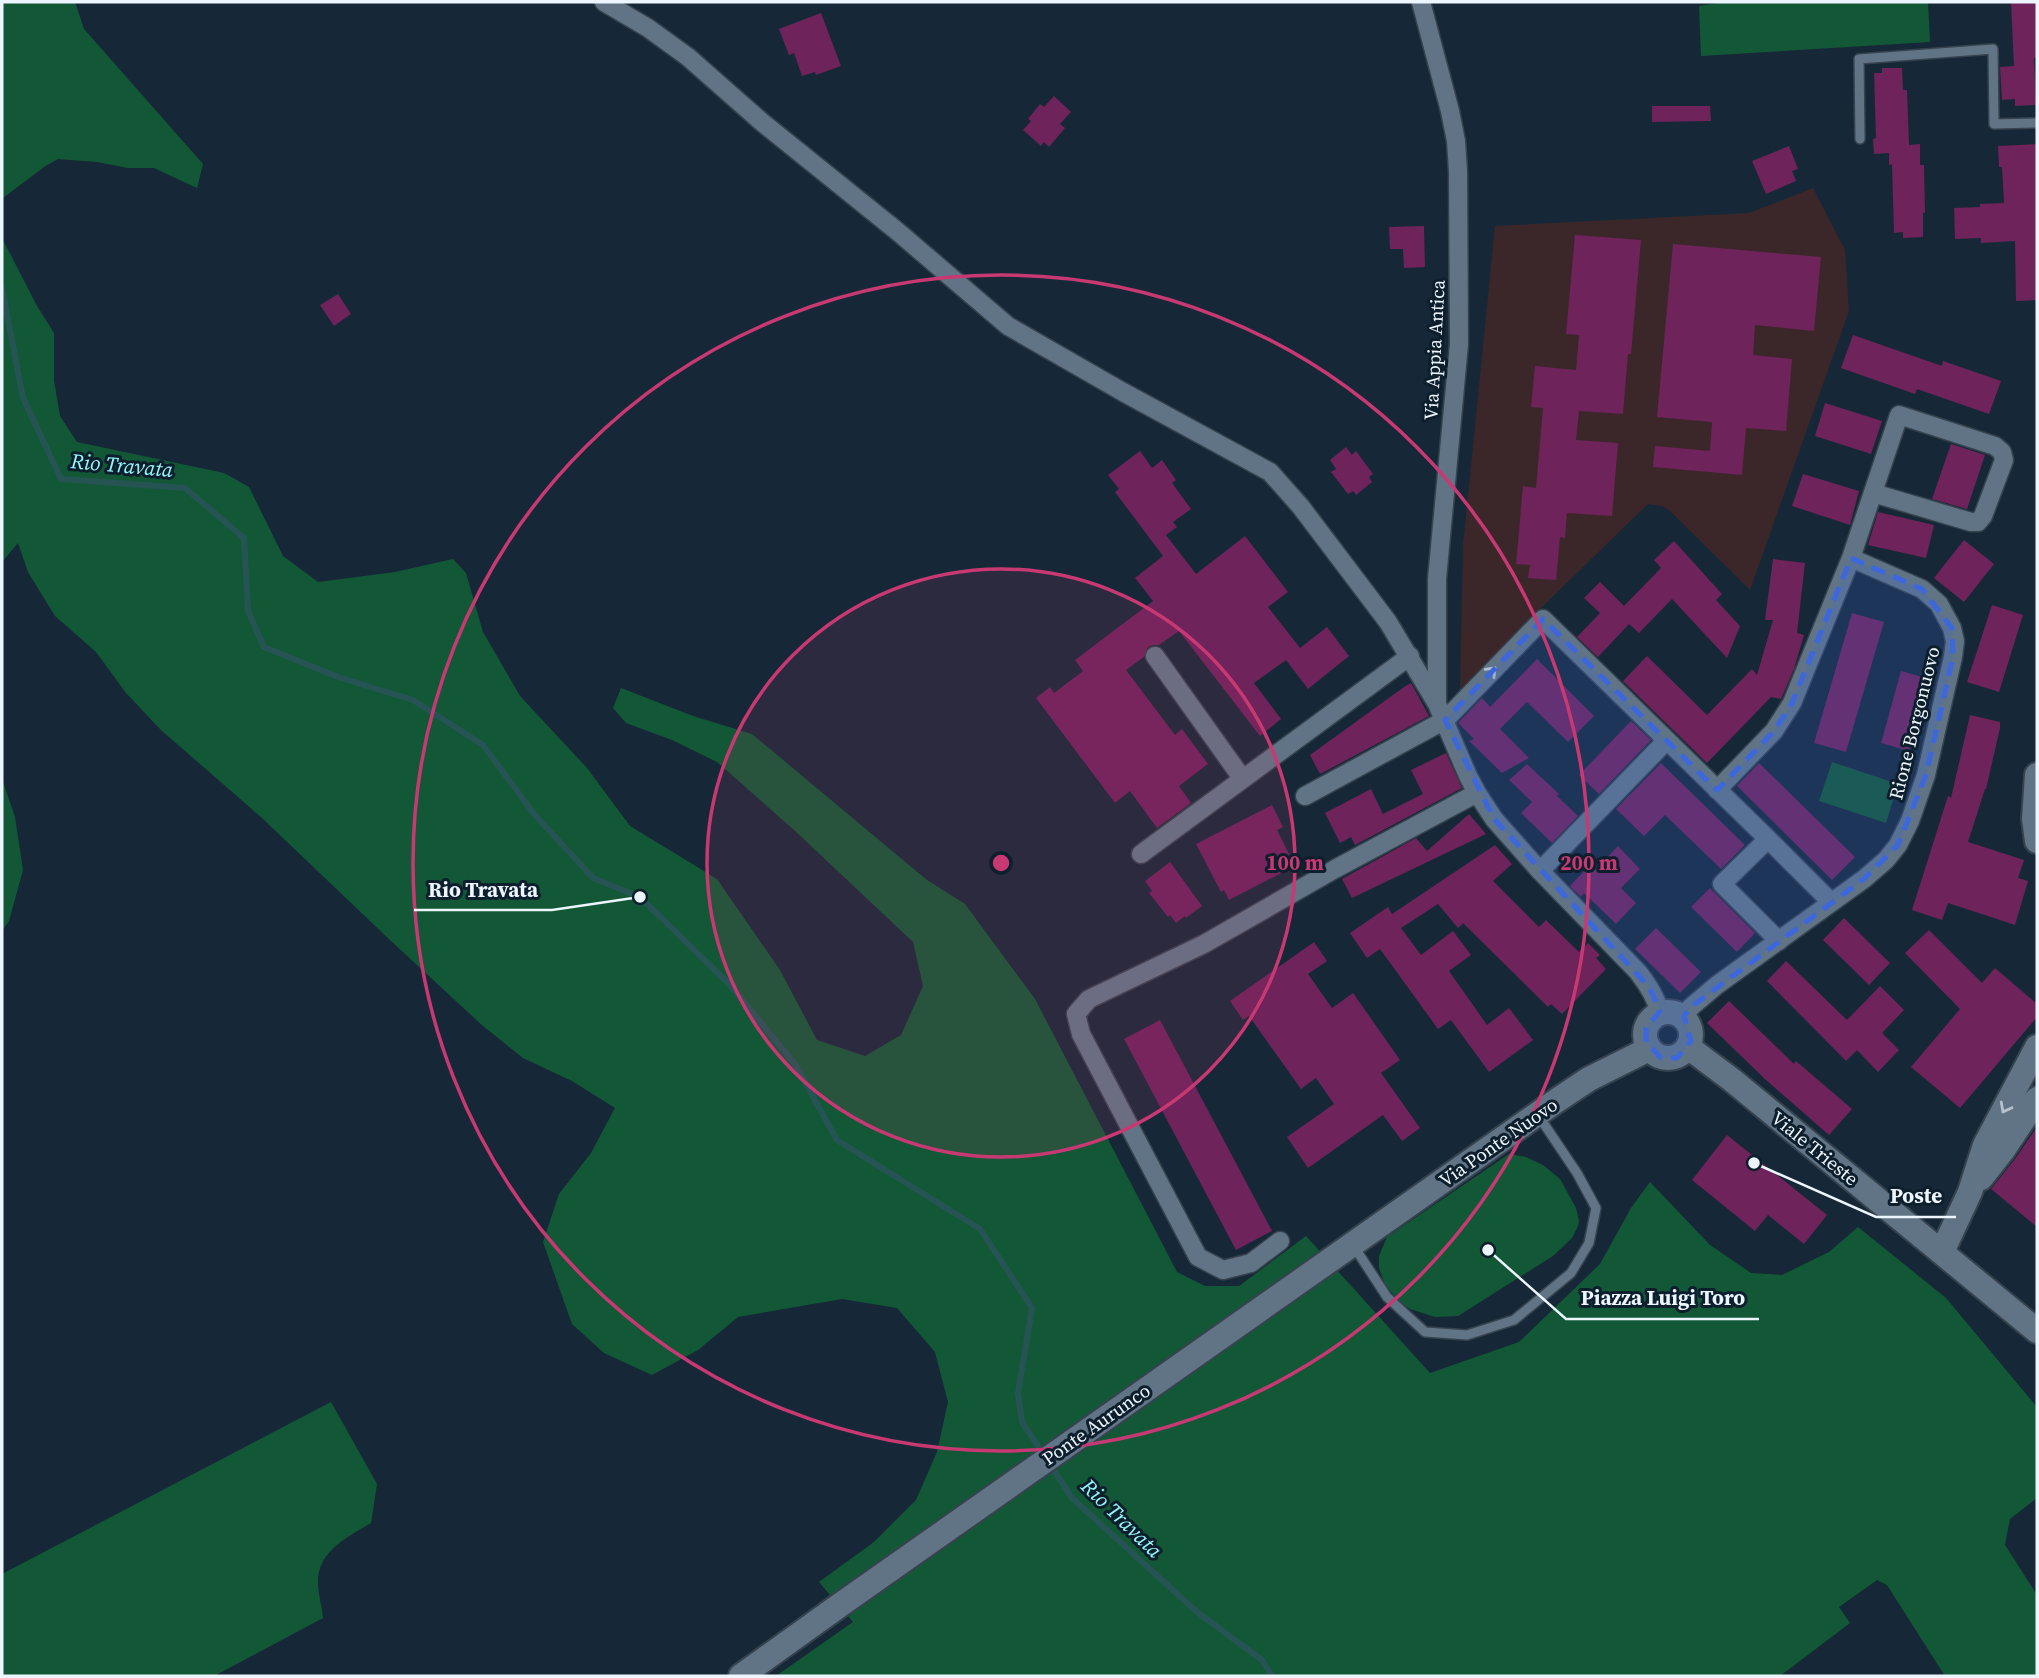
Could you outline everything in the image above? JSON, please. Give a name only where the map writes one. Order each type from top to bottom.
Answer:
[{"type":"street","points":[[604,2],[648,28],[688,57],[763,123],[897,231],[1008,326],[1123,393],[1270,472],[1301,507],[1388,622],[1441,712]]},
{"type":"street","name":"Via Appia Antica","points":[[1421,2],[1450,111],[1456,141],[1458,182],[1459,344],[1437,579],[1441,712],[1458,755],[1477,793],[1494,818],[1540,871],[1638,972],[1672,1015]]},
{"type":"street","points":[[1717,790],[1774,731],[1792,703],[1851,558],[1899,415],[1995,446],[2002,452],[2004,460],[1983,516],[1978,522],[1873,493]]},
{"type":"street","name":"Rione Borgonuovo","points":[[1672,1015],[1691,1007],[1886,860],[1898,845],[1920,796],[1954,657],[1952,628],[1939,604],[1922,589],[1851,558]]},
{"type":"street","points":[[1306,796],[1441,712],[1543,620],[1831,902]]},
{"type":"street","points":[[1155,656],[1242,778]]},
{"type":"street","points":[[1141,854],[1409,656]]},
{"type":"street","points":[[1540,871],[1667,740]]},
{"type":"street","points":[[2037,775],[2034,819],[2037,841]]},
{"type":"street","points":[[1280,1241],[1251,1262],[1223,1270],[1198,1257],[1081,1034],[1076,1014],[1089,999],[1204,944],[1335,869],[1477,793]]},
{"type":"street","points":[[1768,839],[1722,884],[1779,941]]},
{"type":"street","points":[[1672,1015],[1691,1028],[1688,1047],[1677,1058],[1661,1058],[1649,1049],[1646,1028],[1654,1017],[1672,1015]]},
{"type":"street","name":"Viale Trieste","points":[[1688,1047],[1732,1080],[2037,1331]]},
{"type":"street","points":[[1942,1252],[1970,1192],[1985,1145],[2037,1047]]},
{"type":"street","name":"Via Ponte Nuovo","points":[[1352,1244],[1590,1079],[1649,1049]]},
{"type":"street","points":[[1970,1192],[2003,1150],[2037,1099]]},
{"type":"street","name":"Ponte Aurunco","points":[[741,1676],[1352,1244]]},
{"type":"lane","points":[[1860,139],[1858,59],[1993,49],[1994,124],[2037,123]]},
{"type":"lane","points":[[1352,1244],[1387,1297],[1425,1332],[1467,1335],[1514,1320],[1571,1273],[1589,1243],[1596,1208],[1577,1173],[1537,1114]]},
{"type":"highlighted area","points":[[1851,558],[1922,589],[1952,628],[1953,657],[1926,775],[1898,845],[1864,879],[1691,1007],[1684,1016],[1691,1041],[1677,1058],[1661,1058],[1646,1042],[1646,1028],[1660,1011],[1649,987],[1494,819],[1445,720],[1543,619],[1717,790],[1774,731],[1792,703]]},
{"type":"shaded area","points":[[1813,188],[1845,250],[1849,311],[1750,590],[1670,511],[1662,506],[1648,504],[1545,604],[1460,693],[1463,546],[1495,226],[1749,213]]},
{"type":"green space","points":[[2,2],[75,2],[84,29],[203,164],[197,188],[154,168],[128,168],[58,159],[3,198],[2,209]]},
{"type":"green space","points":[[1725,2],[1928,2],[1930,42],[1701,56],[1699,6]]},
{"type":"green space","points":[[2,238],[54,333],[54,381],[60,416],[77,442],[224,473],[249,487],[283,556],[318,582],[395,572],[453,559],[466,573],[483,632],[520,696],[587,768],[630,826],[717,879],[780,970],[817,1040],[865,1056],[901,1035],[923,986],[913,942],[717,762],[672,740],[626,723],[613,708],[621,688],[693,716],[752,734],[927,880],[965,904],[1035,999],[1177,1272],[1205,1286],[1239,1286],[1306,1236],[1430,1373],[1519,1342],[1600,1264],[1631,1208],[1650,1182],[1710,1245],[1751,1273],[1782,1275],[1829,1252],[1858,1227],[1946,1298],[2037,1407],[2037,1498],[2010,1519],[2005,1545],[2037,1595],[2037,1676],[1945,1676],[1887,1585],[1877,1580],[1839,1607],[1850,1623],[1780,1676],[776,1676],[853,1622],[819,1582],[874,1542],[916,1500],[937,1452],[948,1402],[935,1352],[897,1308],[842,1299],[738,1317],[698,1350],[652,1375],[604,1353],[572,1324],[543,1242],[559,1194],[591,1153],[615,1108],[572,1081],[523,1058],[483,1026],[262,818],[161,730],[126,693],[96,652],[55,616],[28,572],[18,543],[2,562]]},
{"type":"green space","points":[[1832,762],[1898,784],[1886,823],[1819,801]]},
{"type":"green space","points":[[2,779],[15,817],[23,870],[9,921],[2,931]]},
{"type":"green space","points":[[1509,1154],[1526,1157],[1543,1165],[1560,1179],[1576,1208],[1579,1221],[1572,1238],[1553,1256],[1458,1316],[1435,1317],[1410,1309],[1401,1303],[1385,1285],[1379,1268],[1379,1256],[1387,1237]]},
{"type":"green space","points":[[331,1402],[377,1484],[371,1523],[337,1545],[324,1559],[320,1568],[318,1583],[323,1618],[214,1676],[2,1676],[2,1574]]},
{"type":"building","points":[[2011,2],[2037,2],[2037,58],[2034,58],[2036,105],[2015,106],[2015,99],[2002,100],[2000,67],[2014,66]]},
{"type":"building","points":[[821,13],[841,66],[816,75],[815,72],[802,76],[794,53],[789,55],[779,29]]},
{"type":"building","points":[[1882,68],[1902,68],[1903,90],[1907,90],[1909,145],[1920,144],[1920,165],[1924,165],[1923,237],[1903,238],[1903,232],[1894,233],[1892,164],[1889,165],[1889,153],[1874,154],[1874,73],[1882,73]]},
{"type":"building","points":[[1054,96],[1071,112],[1060,124],[1065,128],[1049,147],[1044,142],[1041,146],[1023,130],[1040,104],[1044,107]]},
{"type":"building","points":[[1652,106],[1710,106],[1711,121],[1652,122]]},
{"type":"building","points":[[2037,144],[2037,300],[2016,301],[2015,241],[1981,243],[1981,238],[1955,239],[1954,208],[2004,203],[1998,146]]},
{"type":"building","points":[[1789,146],[1798,169],[1792,171],[1796,181],[1766,194],[1752,161]]},
{"type":"building","points":[[1424,226],[1425,267],[1404,268],[1403,249],[1390,249],[1389,227]]},
{"type":"building","points":[[1575,235],[1641,240],[1623,414],[1579,411],[1576,440],[1618,443],[1612,516],[1567,513],[1565,538],[1560,537],[1556,580],[1528,578],[1530,565],[1516,564],[1523,486],[1536,488],[1543,408],[1531,407],[1535,366],[1576,370],[1579,335],[1566,334]]},
{"type":"building","points":[[1673,244],[1821,257],[1814,331],[1755,325],[1753,355],[1792,359],[1786,431],[1746,428],[1742,475],[1653,467],[1655,446],[1710,451],[1712,422],[1657,417]]},
{"type":"building","points":[[338,294],[351,314],[334,326],[320,305]]},
{"type":"building","points":[[1853,335],[1942,366],[1943,361],[2001,381],[1989,414],[1917,389],[1915,394],[1841,368]]},
{"type":"building","points":[[1825,403],[1882,421],[1871,454],[1815,436]]},
{"type":"building","points":[[1951,444],[1985,455],[1967,509],[1932,499]]},
{"type":"building","points":[[1346,447],[1352,455],[1356,451],[1373,474],[1369,477],[1372,482],[1356,495],[1353,491],[1348,494],[1331,472],[1336,469],[1330,460]]},
{"type":"building","points":[[1140,451],[1152,468],[1162,460],[1176,480],[1172,483],[1191,509],[1173,522],[1177,527],[1166,535],[1196,574],[1245,536],[1288,592],[1268,607],[1300,648],[1327,627],[1349,656],[1308,689],[1286,660],[1254,683],[1281,719],[1260,736],[1179,631],[1159,645],[1148,647],[1144,657],[1126,670],[1175,735],[1182,729],[1208,764],[1179,786],[1191,803],[1157,828],[1130,791],[1115,803],[1036,698],[1050,687],[1054,693],[1083,671],[1075,660],[1153,601],[1135,578],[1163,556],[1115,492],[1119,489],[1108,475]]},
{"type":"building","points":[[1803,474],[1859,491],[1850,525],[1792,506]]},
{"type":"building","points":[[1878,512],[1934,525],[1926,558],[1868,545]]},
{"type":"building","points":[[1964,540],[1994,564],[1964,602],[1934,578]]},
{"type":"building","points":[[1674,541],[1722,594],[1716,600],[1740,626],[1727,658],[1672,599],[1639,633],[1629,624],[1598,657],[1577,637],[1600,613],[1584,598],[1600,582],[1624,606],[1661,568],[1654,560]]},
{"type":"building","points":[[1773,559],[1805,563],[1797,633],[1804,635],[1794,669],[1781,699],[1771,697],[1707,763],[1623,681],[1647,656],[1707,715],[1752,669],[1757,675],[1773,620],[1765,620]]},
{"type":"building","points":[[1992,605],[2023,615],[1999,692],[1967,682]]},
{"type":"building","points":[[1852,613],[1884,622],[1846,752],[1814,743]]},
{"type":"building","points":[[1537,659],[1594,716],[1568,742],[1527,702],[1500,729],[1529,758],[1502,773],[1469,741],[1474,739],[1458,723],[1482,698],[1490,707]]},
{"type":"building","points":[[1901,671],[1929,679],[1909,751],[1881,743]]},
{"type":"building","points":[[1411,683],[1429,716],[1320,774],[1310,755]]},
{"type":"building","points":[[1970,715],[2000,722],[2000,728],[1986,789],[1968,842],[2024,860],[2018,878],[2028,881],[2015,925],[1948,903],[1942,920],[1912,910],[1948,796],[1951,798]]},
{"type":"building","points":[[1631,721],[1651,740],[1599,794],[1579,775]]},
{"type":"building","points":[[1446,753],[1462,788],[1355,845],[1351,837],[1340,843],[1325,813],[1371,789],[1383,814],[1423,794],[1411,770]]},
{"type":"building","points":[[1661,763],[1745,845],[1721,869],[1665,815],[1644,836],[1616,809]]},
{"type":"building","points":[[1759,763],[1855,857],[1832,880],[1737,786]]},
{"type":"building","points":[[1527,764],[1578,816],[1552,843],[1521,813],[1532,802],[1509,780]]},
{"type":"building","points":[[1272,805],[1283,827],[1277,830],[1295,866],[1229,900],[1224,890],[1221,892],[1196,844]]},
{"type":"building","points":[[1469,814],[1486,834],[1352,898],[1342,879],[1416,838],[1427,851]]},
{"type":"building","points":[[1495,845],[1512,864],[1493,881],[1539,927],[1546,920],[1579,952],[1588,943],[1600,955],[1596,958],[1606,969],[1562,1014],[1551,1004],[1548,1007],[1463,923],[1458,928],[1438,904],[1401,928],[1421,955],[1453,931],[1471,955],[1449,971],[1487,1025],[1509,1008],[1533,1040],[1489,1072],[1451,1020],[1438,1029],[1380,949],[1367,958],[1350,933],[1388,907],[1392,914]]},
{"type":"building","points":[[1618,846],[1640,869],[1621,888],[1636,903],[1616,924],[1584,893],[1581,897],[1570,886],[1588,867],[1593,872]]},
{"type":"building","points":[[1170,862],[1202,906],[1176,923],[1149,893],[1152,891],[1145,881]]},
{"type":"building","points":[[1710,888],[1755,933],[1737,952],[1691,907]]},
{"type":"building","points":[[1844,918],[1890,963],[1869,985],[1823,940]]},
{"type":"building","points":[[1656,928],[1701,972],[1680,993],[1635,949]]},
{"type":"building","points":[[1929,930],[1982,983],[1995,968],[2037,1004],[2037,1017],[1960,1108],[1911,1067],[1960,1009],[1905,953]]},
{"type":"building","points":[[1314,942],[1327,961],[1308,974],[1332,1008],[1353,993],[1400,1060],[1381,1073],[1420,1128],[1402,1141],[1383,1115],[1308,1168],[1287,1137],[1334,1104],[1316,1078],[1301,1089],[1249,1016],[1243,1020],[1230,1001]]},
{"type":"building","points":[[1786,961],[1847,1020],[1880,986],[1904,1010],[1882,1033],[1899,1050],[1878,1072],[1857,1050],[1846,1061],[1767,981]]},
{"type":"building","points":[[1729,1001],[1794,1064],[1796,1061],[1852,1109],[1829,1135],[1707,1023]]},
{"type":"building","points":[[1160,1020],[1272,1231],[1236,1250],[1124,1039]]},
{"type":"building","points":[[2037,1127],[2037,1227],[1991,1189]]},
{"type":"building","points":[[1727,1135],[1827,1215],[1804,1244],[1768,1215],[1755,1231],[1692,1180]]},
{"type":"waterway","name":"Rio Travata","points":[[2,288],[23,398],[61,479],[185,488],[244,538],[248,611],[264,647],[338,677],[413,700],[483,745],[534,814],[593,878],[640,897],[729,984],[795,1064],[837,1140],[980,1229],[1032,1308],[1018,1393],[1022,1422],[1044,1455]]},
{"type":"waterway","name":"Rio Travata","points":[[1050,1464],[1072,1498],[1197,1612],[1262,1660],[1272,1676]]},
{"type":"place","name":"Rio Travata","points":[[640,897]]},
{"type":"place","name":"Poste","points":[[1754,1163]]},
{"type":"place","name":"Piazza Luigi Toro","points":[[1488,1250]]}]
